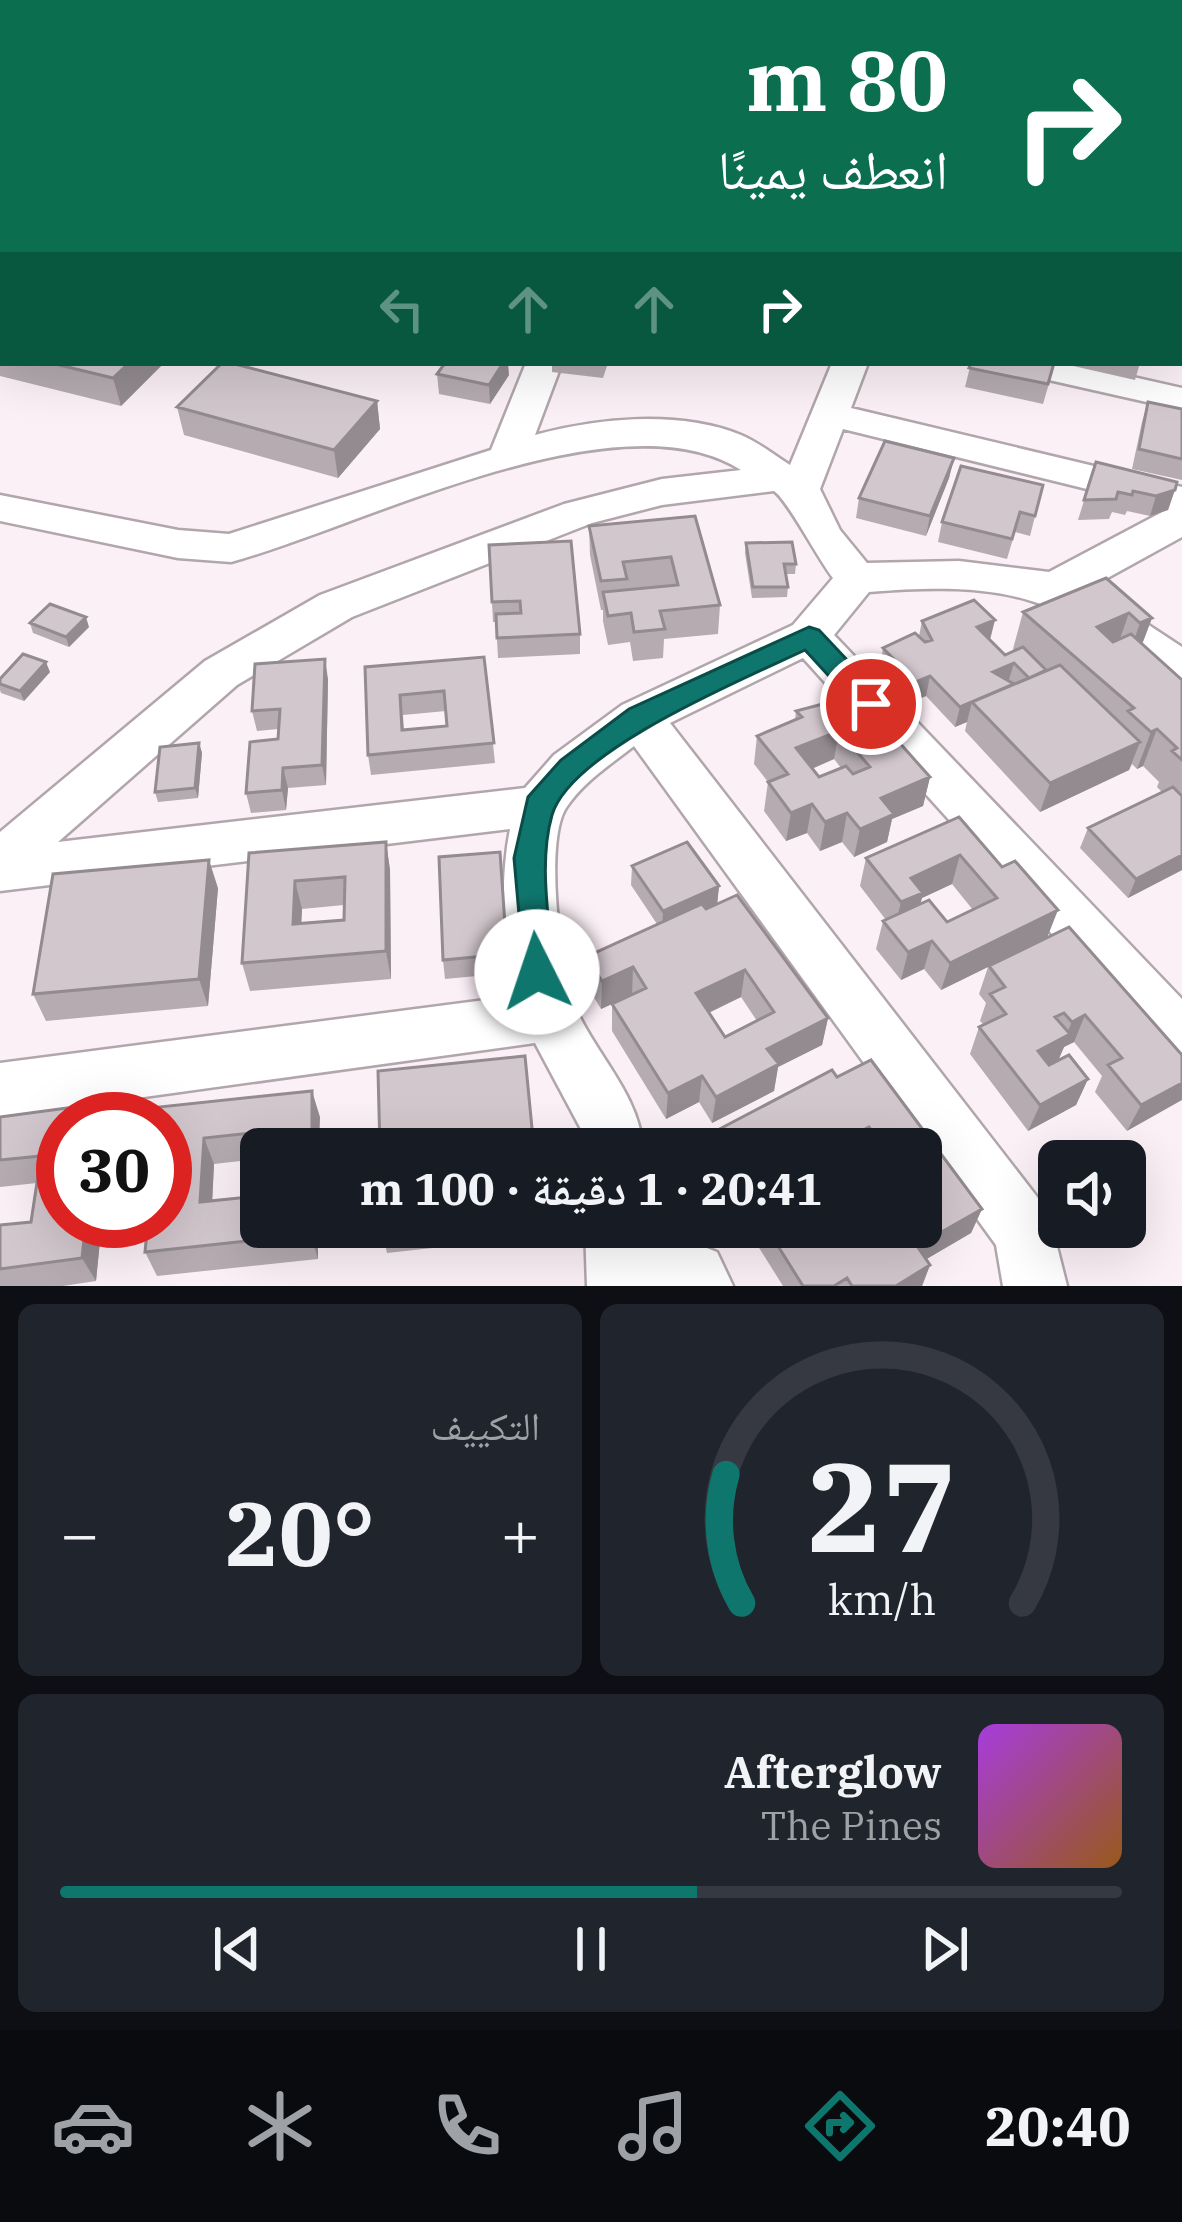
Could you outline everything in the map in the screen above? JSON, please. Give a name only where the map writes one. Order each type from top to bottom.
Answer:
[{"type":"street","points":[[509,454],[543,366]]},
{"type":"street","points":[[792,483],[831,415],[845,366]]},
{"type":"street","points":[[1035,366],[1182,399]]},
{"type":"street","points":[[831,415],[1182,500]]},
{"type":"street","points":[[0,508],[178,544],[231,548],[509,454],[620,432],[694,435],[728,444],[792,483],[822,535],[856,578]]},
{"type":"street","points":[[0,866],[221,673],[337,606],[579,513],[662,492],[792,483]]},
{"type":"street","points":[[1054,588],[1182,519]]},
{"type":"street","points":[[612,1128],[550,1016],[537,972],[530,858],[538,806],[571,768],[639,717],[809,637],[856,578],[912,573],[1054,588],[1098,608],[1182,673]]},
{"type":"street","points":[[809,637],[1182,1038]]},
{"type":"street","points":[[639,717],[1026,1234],[1035,1286]]},
{"type":"street","points":[[0,866],[538,806]]},
{"type":"street","points":[[0,1090],[550,1016]]},
{"type":"street","points":[[618,1262],[694,1275],[701,1286]]},
{"type":"building","points":[[63,366],[126,366],[113,378]]},
{"type":"building","points":[[219,366],[243,366],[377,401],[334,450],[177,407]]},
{"type":"building","points":[[443,366],[501,366],[489,385],[437,374]]},
{"type":"building","points":[[970,366],[1053,366],[1048,384]]},
{"type":"building","points":[[1148,402],[1182,409],[1182,459],[1139,449]]},
{"type":"building","points":[[885,441],[954,458],[930,516],[859,498]]},
{"type":"building","points":[[1096,462],[1177,482],[1175,490],[1156,496],[1118,492],[1116,499],[1084,500]]},
{"type":"building","points":[[961,466],[1043,485],[1035,516],[1020,512],[1012,539],[942,522]]},
{"type":"building","points":[[695,516],[720,605],[660,611],[665,629],[634,632],[631,613],[608,616],[603,592],[678,585],[671,557],[623,562],[627,579],[601,581],[589,526]]},
{"type":"building","points":[[571,541],[580,634],[497,638],[496,614],[521,613],[520,601],[492,602],[489,545]]},
{"type":"building","points":[[792,542],[796,564],[784,564],[788,587],[753,587],[746,543]]},
{"type":"building","points":[[1106,578],[1152,618],[1140,623],[1129,613],[1097,627],[1113,642],[1131,634],[1182,680],[1182,760],[1172,751],[1177,748],[1157,729],[1151,732],[1128,711],[1134,708],[1023,612]]},
{"type":"building","points":[[974,600],[995,620],[977,627],[1005,655],[1023,647],[1046,670],[1029,678],[1014,663],[993,672],[1014,684],[960,707],[930,676],[916,682],[883,648],[915,633],[925,642],[932,640],[922,621]]},
{"type":"building","points":[[50,604],[86,617],[66,637],[30,623]]},
{"type":"building","points":[[23,654],[46,662],[20,691],[0,684],[0,679]]},
{"type":"building","points":[[484,657],[494,743],[368,755],[365,667]],"holes":[[[444,691],[447,726],[402,730],[400,695]]]},
{"type":"building","points":[[325,659],[322,765],[283,768],[282,790],[246,793],[250,742],[278,739],[280,709],[252,711],[255,664]]},
{"type":"building","points":[[1060,665],[1140,742],[1050,783],[972,702]]},
{"type":"building","points":[[857,695],[930,777],[881,798],[894,814],[860,829],[847,813],[825,822],[812,804],[791,813],[768,782],[788,774],[757,736],[802,717],[796,711]],"holes":[[[839,731],[870,767],[853,774],[846,766],[819,777],[796,748]]]},
{"type":"building","points":[[199,743],[195,788],[155,792],[160,747]]},
{"type":"building","points":[[1173,787],[1182,796],[1182,855],[1136,879],[1088,828]]},
{"type":"building","points":[[959,817],[1002,867],[1015,861],[1058,910],[950,963],[932,941],[908,952],[883,921],[929,900],[947,922],[997,898],[960,855],[911,878],[923,893],[901,902],[866,858]]},
{"type":"building","points":[[386,842],[386,951],[242,963],[249,853]],"holes":[[[345,877],[344,920],[293,924],[295,881]]]},
{"type":"building","points":[[687,842],[719,886],[663,911],[632,866]]},
{"type":"building","points":[[500,852],[507,954],[443,960],[439,857]]},
{"type":"building","points":[[209,860],[199,979],[33,994],[53,874]]},
{"type":"building","points":[[737,895],[828,1018],[767,1049],[779,1064],[716,1097],[702,1076],[668,1093],[612,1004],[646,988],[633,967],[602,981],[586,957],[702,904],[706,909]],"holes":[[[745,970],[774,1012],[725,1037],[696,993]]]},
{"type":"building","points":[[1069,927],[1182,1055],[1182,1083],[1141,1105],[1108,1065],[1122,1058],[1085,1015],[1072,1022],[1064,1013],[1055,1017],[1070,1034],[1038,1051],[1049,1065],[1069,1055],[1088,1079],[1040,1105],[979,1027],[1006,1014],[990,994],[1005,987],[989,966]]},
{"type":"building","points":[[525,1056],[532,1128],[379,1128],[378,1071]]},
{"type":"building","points":[[871,1060],[922,1128],[721,1128],[832,1070],[837,1077]]},
{"type":"building","points":[[312,1091],[312,1128],[240,1128],[240,1134],[204,1138],[200,1202],[240,1198],[240,1242],[192,1247],[192,1104]]},
{"type":"building","points":[[36,1112],[36,1156],[0,1160],[0,1117]]},
{"type":"building","points":[[942,1155],[982,1209],[942,1232]]},
{"type":"building","points":[[36,1189],[36,1248],[83,1248],[82,1258],[0,1269],[0,1225],[31,1222]]},
{"type":"building","points":[[779,1248],[918,1248],[930,1265],[896,1286],[852,1286],[847,1278],[834,1286],[803,1286]]},
{"type":"route","points":[[537,972],[530,858],[538,806],[571,768],[639,717],[809,637],[871,704]]}]
